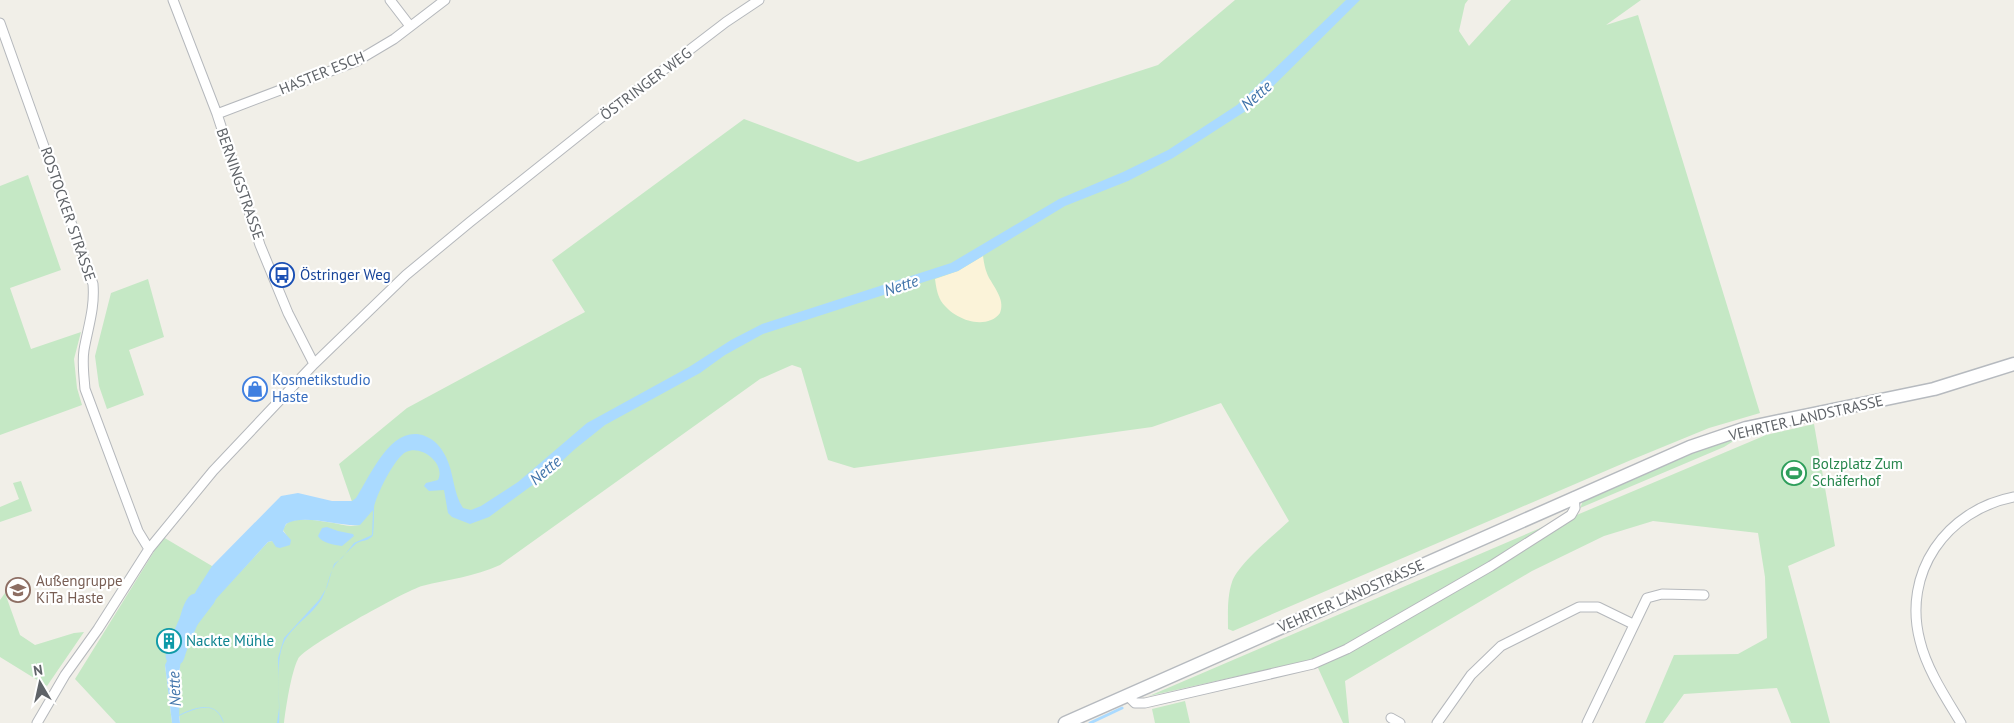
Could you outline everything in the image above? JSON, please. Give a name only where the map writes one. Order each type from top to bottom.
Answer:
[{"type":"main road","name":"VEHRTER LANDSTRASSE","points":[[1065,723],[1574,497],[1690,448],[1746,428],[1934,389],[2014,364]]},
{"type":"street","name":"BERNINGSTRASSE","points":[[173,0],[216,114],[260,245],[288,313],[314,364]]},
{"type":"street","points":[[390,0],[410,26]]},
{"type":"street","name":"HASTER ESCH","points":[[216,114],[356,61],[394,39],[445,0]]},
{"type":"street","name":"ÖSTRINGER WEG","points":[[37,723],[65,675],[98,629],[149,549],[213,471],[314,364],[406,274],[598,120],[726,22],[759,0]]},
{"type":"street","name":"ROSTOCKER STRASSE","points":[[0,23],[91,279],[94,300],[84,351],[83,371],[85,389],[138,531],[149,549]]},
{"type":"street","points":[[1961,723],[1928,663],[1920,642],[1916,618],[1916,601],[1921,576],[1938,542],[1950,528],[1965,516],[1987,504],[2014,496]]},
{"type":"street","points":[[1128,695],[1134,703],[1145,703],[1313,664],[1347,650],[1490,566],[1571,515],[1575,508],[1574,497]]},
{"type":"street","points":[[1587,723],[1647,598],[1662,594],[1704,595]]},
{"type":"street","points":[[1436,723],[1471,675],[1502,646],[1579,607],[1598,607],[1633,624]]},
{"type":"street","points":[[1391,718],[1400,723]]},
{"type":"green space","points":[[1235,0],[1468,0],[1465,4],[1459,31],[1469,46],[1511,0],[1641,0],[1606,25],[1638,15],[1760,413],[1709,428],[1631,460],[1233,631],[1228,629],[1229,593],[1232,582],[1241,567],[1289,521],[1221,403],[1152,427],[854,468],[828,460],[801,368],[792,365],[760,379],[500,565],[481,572],[412,590],[318,643],[304,653],[295,665],[287,699],[284,723],[180,723],[178,706],[180,668],[165,665],[172,723],[116,723],[75,679],[163,537],[212,566],[227,586],[268,542],[275,542],[287,536],[283,530],[291,521],[304,519],[351,526],[360,525],[339,464],[407,408],[585,312],[552,260],[744,119],[858,162],[1158,65]]},
{"type":"green space","points":[[28,175],[61,270],[10,288],[31,349],[81,332],[74,359],[77,388],[82,405],[0,435],[0,186]]},
{"type":"green space","points":[[148,279],[164,337],[129,350],[144,395],[107,409],[99,386],[95,356],[111,293]]},
{"type":"green space","points":[[1814,424],[1835,546],[1788,566],[1830,723],[1791,723],[1777,688],[1684,694],[1663,723],[1645,723],[1674,655],[1738,654],[1767,638],[1765,577],[1758,533],[1653,521],[1604,536],[1532,571],[1345,681],[1349,723],[1343,723],[1314,659],[1149,696],[1552,523],[1572,517],[1766,435]]},
{"type":"green space","points":[[1740,437],[1724,447],[1580,508],[1584,499],[1692,453]]},
{"type":"green space","points":[[21,481],[32,511],[0,522],[0,507],[19,499],[13,483]]},
{"type":"green space","points":[[5,593],[20,635],[35,645],[74,633],[84,632],[47,686],[0,657],[0,600]]},
{"type":"green space","points":[[1185,701],[1190,723],[1155,723],[1152,709]]},
{"type":"sand","points":[[983,256],[988,275],[999,296],[1001,309],[1000,313],[993,319],[984,322],[970,321],[963,319],[945,306],[939,296],[935,279],[958,271]]},
{"type":"water","points":[[1346,0],[1360,0],[1252,107],[1173,158],[1128,181],[1065,206],[958,271],[763,334],[725,355],[700,373],[605,425],[549,473],[489,517],[470,524],[452,517],[448,513],[444,490],[429,491],[424,486],[426,483],[438,480],[440,474],[436,462],[425,453],[419,451],[412,450],[406,452],[396,461],[378,495],[374,508],[373,535],[357,543],[345,554],[354,543],[372,535],[373,510],[360,525],[312,520],[293,521],[286,524],[283,531],[291,540],[290,545],[280,548],[276,547],[272,541],[268,542],[216,599],[195,628],[182,622],[196,591],[212,566],[281,496],[298,493],[332,501],[352,501],[356,498],[383,454],[392,444],[402,437],[413,434],[429,438],[442,450],[449,463],[457,496],[463,508],[471,510],[481,506],[518,482],[587,423],[689,367],[731,340],[762,324],[951,263],[1059,199],[1123,172],[1168,150],[1237,105]]},
{"type":"water","points":[[327,527],[353,534],[354,536],[342,546],[328,543],[318,536],[322,528]]},
{"type":"water","points":[[326,589],[321,600],[291,632],[283,645],[279,666],[279,708],[278,658],[284,638],[319,600]]},
{"type":"water","points":[[181,632],[191,637],[181,659],[179,715],[198,708],[205,707],[211,708],[216,711],[221,715],[224,723],[219,714],[214,710],[204,708],[183,714],[179,716],[180,723],[172,723],[165,665]]},
{"type":"waterway","name":"Nette","points":[[175,656],[196,603]]},
{"type":"waterway","points":[[1090,723],[1122,708]]},
{"type":"place","name":"Östringer Weg","points":[[282,275]]},
{"type":"place","name":"Kosmetikstudio Haste","points":[[255,389]]},
{"type":"place","name":"Bolzplatz Zum Schäferhof","points":[[1794,473]]},
{"type":"place","name":"Außengruppe KiTa Haste","points":[[18,590]]},
{"type":"place","name":"Nackte Mühle","points":[[169,641]]}]
